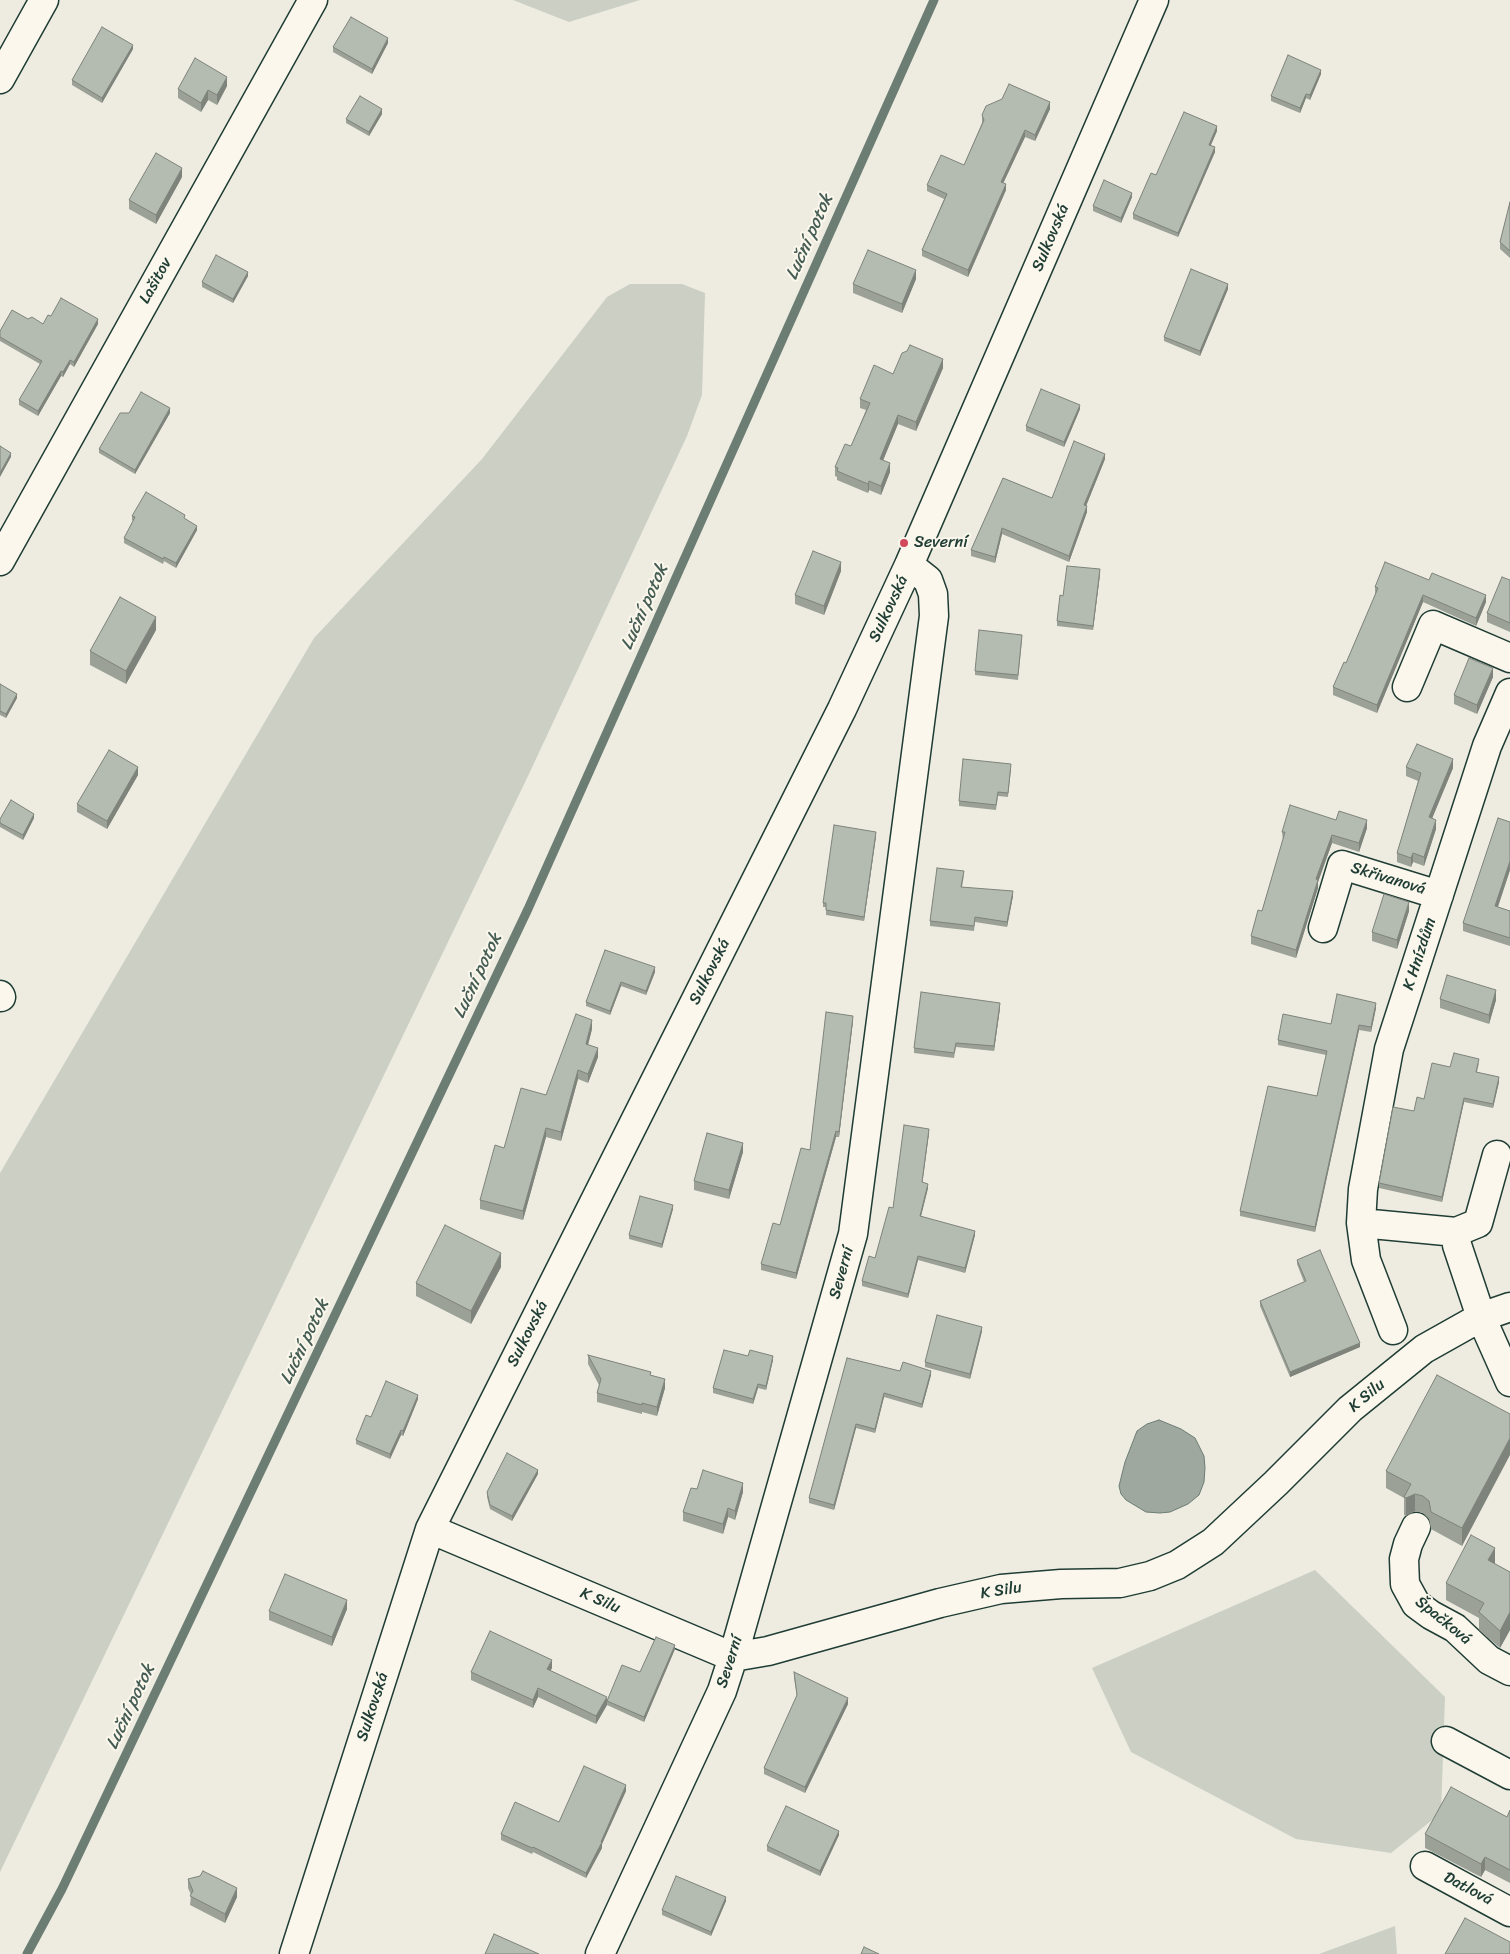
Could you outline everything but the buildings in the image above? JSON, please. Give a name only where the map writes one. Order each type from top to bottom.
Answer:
[{"type":"street","points":[[0,79],[44,0]]},
{"type":"street","name":"Lašitov","points":[[0,561],[313,0]]},
{"type":"street","name":"Sulkovská","points":[[294,1954],[430,1529],[842,710],[909,565],[1154,0]]},
{"type":"street","name":"Severní","points":[[600,1954],[722,1691],[853,1234],[934,616],[933,594],[928,580],[909,565]]},
{"type":"street","points":[[1407,687],[1433,625],[1510,658]]},
{"type":"street","name":"K Hnízdům","points":[[1393,1330],[1366,1260],[1361,1223],[1363,1189],[1389,1049],[1487,746],[1510,693]]},
{"type":"street","name":"Skřivanová","points":[[1323,928],[1342,865],[1439,895]]},
{"type":"street","points":[[1361,1223],[1456,1232],[1478,1223],[1497,1155]]},
{"type":"street","points":[[1456,1232],[1457,1245],[1481,1317],[1510,1382]]},
{"type":"street","name":"K Silu","points":[[430,1529],[733,1657],[768,1651],[940,1603],[1001,1589],[1061,1584],[1120,1583],[1150,1576],[1178,1565],[1213,1542],[1358,1403],[1424,1349],[1481,1317],[1510,1307]]},
{"type":"street","name":"Špačková","points":[[1416,1527],[1408,1544],[1404,1559],[1405,1584],[1416,1604],[1431,1615],[1456,1628],[1488,1660],[1510,1671]]},
{"type":"street","points":[[1446,1741],[1510,1775]]},
{"type":"street","name":"Datlová","points":[[1426,1866],[1510,1912]]},
{"type":"shaded area","points":[[513,0],[640,0],[569,22]]},
{"type":"shaded area","points":[[630,284],[682,284],[705,293],[702,395],[687,436],[528,776],[0,1872],[0,1173],[314,638],[482,459],[607,297]]},
{"type":"shaded area","points":[[1159,1420],[1181,1429],[1195,1438],[1204,1456],[1205,1468],[1204,1482],[1199,1495],[1188,1504],[1170,1512],[1160,1513],[1146,1512],[1126,1500],[1121,1494],[1119,1486],[1125,1462],[1137,1431],[1147,1424]]},
{"type":"shaded area","points":[[1315,1570],[1445,1697],[1441,1813],[1391,1853],[1296,1839],[1131,1752],[1092,1668]]},
{"type":"shaded area","points":[[1395,1926],[1397,1954],[1319,1954]]},
{"type":"waterway","name":"Luční potok","points":[[27,1954],[62,1889],[528,909],[934,0]]},
{"type":"place","name":"Severní","points":[[904,543]]}]
